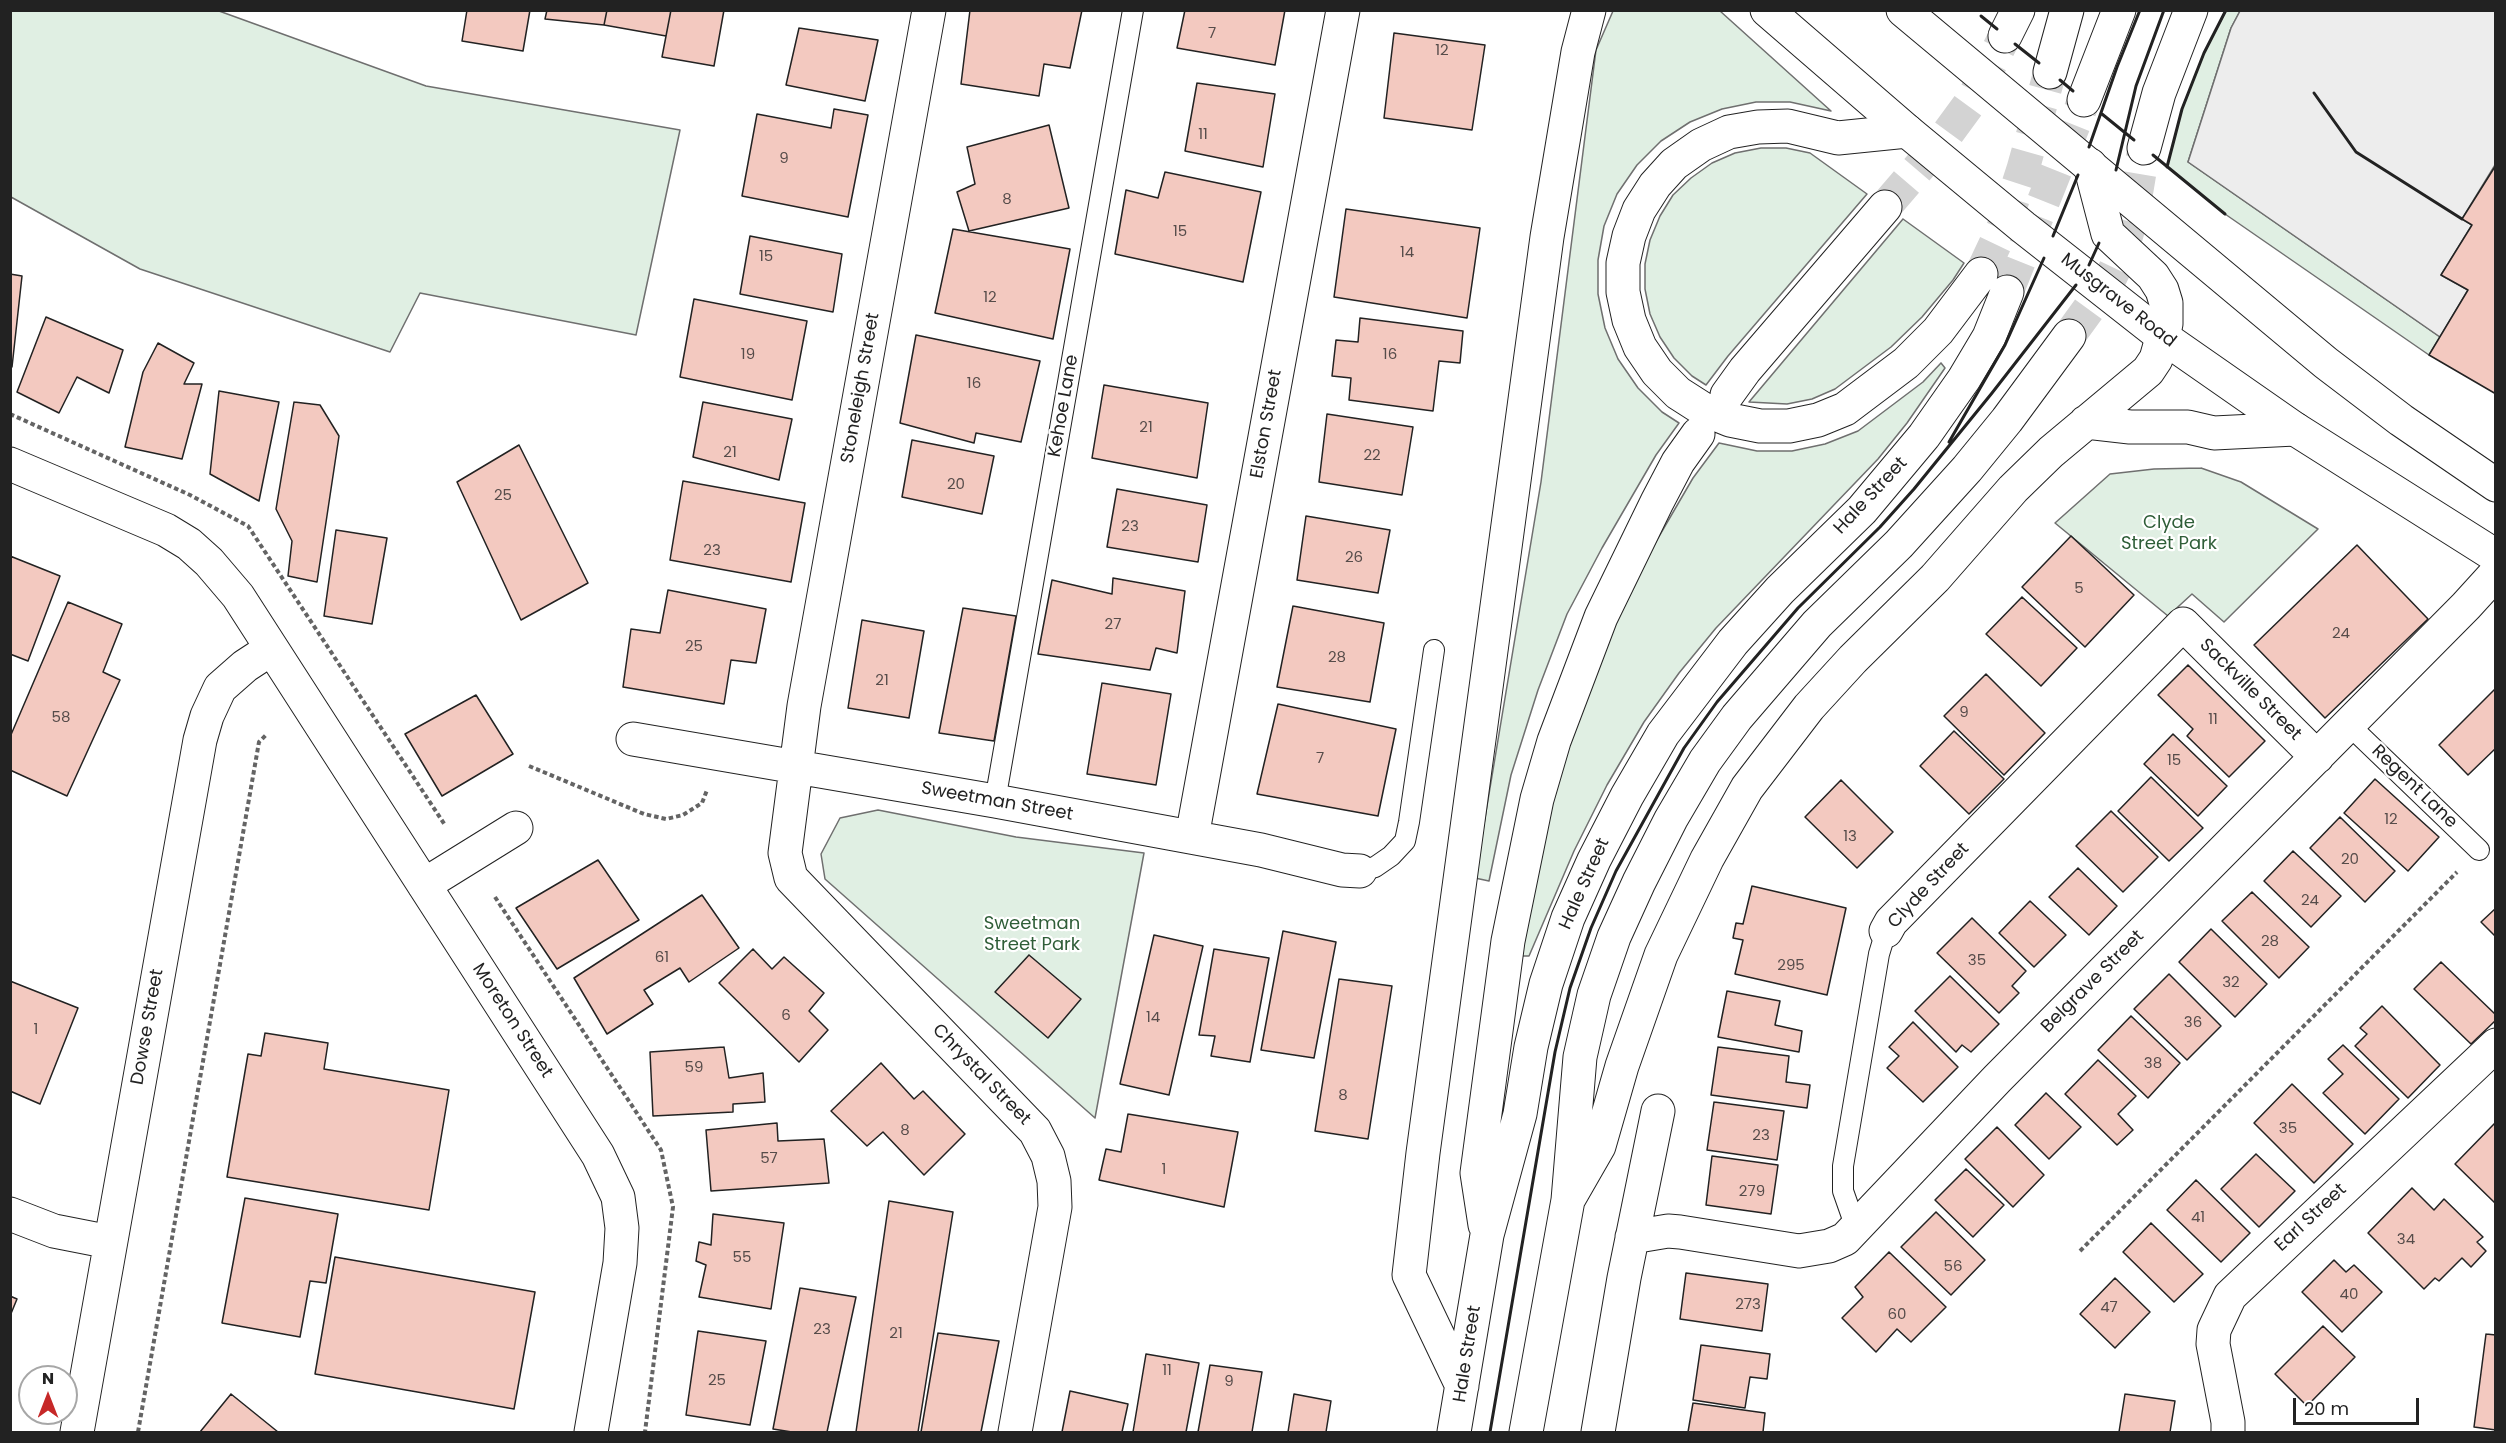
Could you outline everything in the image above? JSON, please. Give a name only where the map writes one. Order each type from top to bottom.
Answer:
[{"type":"main road","name":"Stoneleigh Street","points":[[796,766],[804,706],[929,10]]},
{"type":"main road","name":"Elston Street","points":[[1192,837],[1343,10]]},
{"type":"main road","points":[[1462,1386],[1410,1275],[1424,1141],[1547,237],[1578,52],[1589,10]]},
{"type":"main road","name":"Musgrave Road","points":[[1767,10],[1907,131],[2163,337],[2295,429],[2496,556]]},
{"type":"main road","points":[[1903,10],[2326,363],[2401,420],[2496,485]]},
{"type":"main road","points":[[2050,72],[2067,10]]},
{"type":"main road","points":[[2084,100],[2119,10]]},
{"type":"main road","points":[[2144,148],[2159,93],[2191,10]]},
{"type":"main road","points":[[1907,131],[1838,138],[1788,126],[1758,127],[1729,132],[1674,164],[1655,185],[1639,210],[1629,236],[1623,262],[1623,292],[1629,320],[1640,347],[1657,372],[1678,393],[1703,409],[1730,420],[1760,426],[1789,426],[1808,422],[1845,409],[1906,363],[1938,332],[1981,274]]},
{"type":"main road","points":[[1568,1200],[1599,1146],[1622,1066],[1661,955],[1707,859],[1747,788],[1809,707],[1853,659],[1935,578],[2020,482],[2051,452],[2148,371],[2156,359],[2163,337],[2166,303],[2162,290],[2153,276],[2108,234],[2090,165]]},
{"type":"main road","points":[[1727,395],[1745,370],[1885,207]]},
{"type":"main road","name":"Hale Street","points":[[1455,1432],[1487,1235],[1520,1114],[1531,1047],[1546,984],[1568,918],[1627,796],[1663,734],[1733,642],[1780,590],[1862,510],[1924,436],[1964,380],[1989,337],[2007,292]]},
{"type":"main road","points":[[1526,1432],[1568,1200],[1580,1057],[1594,994],[1614,937],[1671,819],[1705,761],[1771,674],[1817,624],[1899,544],[1967,468],[2069,336]]},
{"type":"main road","points":[[2086,422],[2130,427],[2188,427],[2214,433],[2295,429]]},
{"type":"main road","points":[[1487,1235],[1477,1173],[1508,941],[1537,799],[1554,741],[1601,617],[1678,462],[1698,434]]},
{"type":"main road","name":"Moreton Street","points":[[10,464],[166,530],[189,544],[209,562],[238,596],[598,1155],[618,1197],[622,1228],[620,1263],[591,1432]]},
{"type":"main road","name":"Belgrave Street","points":[[1632,1237],[1668,1231],[1680,1232],[1799,1251],[1814,1250],[1845,1239],[1997,1079],[2480,592],[2496,573]]},
{"type":"main road","name":"Sackville Street","points":[[2183,624],[2317,757]]},
{"type":"main road","name":"Clyde Street","points":[[1886,931],[1891,922],[2183,624]]},
{"type":"main road","name":"Dowse Street","points":[[77,1432],[200,740],[207,716],[220,688],[245,666],[270,649]]},
{"type":"main road","name":"Sweetman Street","points":[[633,739],[995,801],[1261,850],[1342,870],[1360,871]]},
{"type":"main road","name":"Chrystal Street","points":[[796,766],[785,853],[786,867],[791,878],[1035,1131],[1048,1156],[1054,1181],[1055,1207],[1015,1432]]},
{"type":"main road","points":[[424,885],[516,828]]},
{"type":"main road","name":"Earl Street","points":[[2228,1432],[2213,1344],[2214,1330],[2230,1296],[2496,1045]]},
{"type":"main road","points":[[1598,1432],[1632,1237],[1658,1112]]},
{"type":"main road","points":[[10,1214],[54,1231],[110,1242]]},
{"type":"lane","name":"Kehoe Lane","points":[[995,801],[1133,10]]},
{"type":"lane","points":[[1360,871],[1375,867],[1392,856],[1405,841],[1410,822],[1434,650]]},
{"type":"lane","name":"Regent Lane","points":[[2349,724],[2479,850]]},
{"type":"lane","name":"Clyde Street","points":[[1856,1228],[1843,1191],[1843,1166],[1879,954],[1886,931]]},
{"type":"path","points":[[138,1432],[259,742],[267,734]]},
{"type":"path","points":[[529,766],[644,814],[666,819],[683,815],[702,802],[706,796],[714,753]]},
{"type":"path","points":[[2080,1251],[2479,850]]},
{"type":"green space","points":[[11,10],[219,11],[426,86],[680,130],[636,335],[420,293],[390,352],[140,269],[11,197]]},
{"type":"green space","points":[[1613,11],[1720,11],[1831,111],[1790,102],[1756,102],[1722,109],[1690,122],[1661,141],[1637,165],[1617,194],[1604,226],[1598,260],[1598,294],[1605,328],[1618,359],[1638,388],[1662,412],[1679,423],[1656,455],[1567,614],[1538,690],[1511,775],[1489,881],[1475,878],[1541,482],[1596,50]]},
{"type":"green space","points":[[2226,11],[2240,11],[2231,28],[2188,162],[2440,337],[2429,355],[2225,214],[2167,167],[2182,109],[2204,53]]},
{"type":"green space","points":[[1761,148],[1786,148],[1810,153],[1867,194],[1728,356],[1706,385],[1692,376],[1674,358],[1660,337],[1650,314],[1645,289],[1645,264],[1650,240],[1660,216],[1673,195],[1691,178],[1712,163],[1735,153]]},
{"type":"green space","points":[[1903,219],[1964,263],[1922,317],[1891,347],[1835,389],[1812,399],[1787,404],[1749,402]]},
{"type":"green space","points":[[1941,363],[1945,368],[1907,423],[1878,459],[1716,628],[1679,673],[1644,722],[1607,785],[1574,851],[1529,956],[1521,956],[1554,786],[1580,704],[1640,569],[1693,478],[1719,443],[1757,451],[1792,451],[1825,444],[1858,431],[1923,382]]},
{"type":"green space","name":"Clyde Street Park","points":[[2201,468],[2241,482],[2318,529],[2224,622],[2192,594],[2168,616],[2055,523],[2110,474],[2154,469]]},
{"type":"green space","name":"Sweetman Street Park","points":[[878,810],[1016,837],[1144,853],[1095,1118],[825,879],[821,854],[840,818]]},
{"type":"shaded area","points":[[2240,11],[2495,11],[2495,165],[2462,219],[2472,225],[2441,275],[2468,290],[2440,337],[2188,162],[2231,28]]},
{"type":"building","points":[[467,10],[530,10],[523,51],[462,41]]},
{"type":"building","points":[[547,10],[607,10],[604,25],[545,19]]},
{"type":"building","points":[[607,10],[671,10],[666,36],[604,25]]},
{"type":"building","points":[[671,10],[724,10],[714,66],[662,57]]},
{"type":"building","points":[[970,10],[1082,10],[1070,68],[1044,64],[1039,96],[961,84]]},
{"type":"building","points":[[1185,10],[1285,10],[1275,65],[1177,48]]},
{"type":"building","points":[[799,28],[878,40],[865,101],[786,85]]},
{"type":"building","points":[[1394,33],[1485,45],[1472,130],[1384,118]]},
{"type":"building","points":[[1197,83],[1275,94],[1263,167],[1185,151]]},
{"type":"building","points":[[834,109],[868,115],[848,217],[742,196],[757,114],[831,128]]},
{"type":"building","points":[[1049,125],[1069,208],[969,231],[957,192],[975,184],[967,147]]},
{"type":"building","points":[[2496,165],[2496,394],[2429,355],[2468,290],[2441,275],[2472,225],[2462,219]]},
{"type":"building","points":[[1165,172],[1261,192],[1243,282],[1115,254],[1126,190],[1158,198]]},
{"type":"building","points":[[1346,209],[1480,228],[1467,318],[1334,297]]},
{"type":"building","points":[[953,229],[1070,249],[1053,339],[935,313]]},
{"type":"building","points":[[750,236],[842,254],[833,312],[740,294]]},
{"type":"building","points":[[10,274],[22,276],[12,367],[10,367]]},
{"type":"building","points":[[694,299],[807,321],[792,400],[680,377]]},
{"type":"building","points":[[46,317],[123,350],[109,393],[77,377],[59,413],[17,392]]},
{"type":"building","points":[[1360,318],[1463,331],[1460,363],[1439,361],[1433,411],[1349,400],[1351,378],[1332,376],[1336,340],[1358,342]]},
{"type":"building","points":[[916,335],[1040,361],[1021,442],[976,433],[974,443],[900,423]]},
{"type":"building","points":[[158,343],[194,363],[184,384],[202,384],[182,459],[125,447],[143,372]]},
{"type":"building","points":[[1104,385],[1208,403],[1197,478],[1092,458]]},
{"type":"building","points":[[219,391],[279,402],[259,501],[210,474]]},
{"type":"building","points":[[294,402],[320,405],[339,436],[317,582],[288,576],[292,541],[276,509]]},
{"type":"building","points":[[703,402],[792,419],[779,480],[693,457]]},
{"type":"building","points":[[1327,414],[1413,427],[1402,495],[1319,482]]},
{"type":"building","points":[[912,440],[994,456],[982,514],[902,497]]},
{"type":"building","points":[[519,445],[588,583],[521,620],[457,482]]},
{"type":"building","points":[[683,481],[805,503],[791,582],[670,560]]},
{"type":"building","points":[[1117,489],[1207,505],[1198,562],[1107,547]]},
{"type":"building","points":[[1306,516],[1390,530],[1378,593],[1297,580]]},
{"type":"building","points":[[336,530],[387,538],[372,624],[324,616]]},
{"type":"building","points":[[2071,536],[2134,595],[2085,647],[2022,587]]},
{"type":"building","points":[[2357,545],[2428,619],[2325,718],[2254,645]]},
{"type":"building","points":[[10,556],[60,576],[28,661],[10,654]]},
{"type":"building","points":[[1113,578],[1185,591],[1177,653],[1156,648],[1150,670],[1038,654],[1052,580],[1112,594]]},
{"type":"building","points":[[668,590],[766,609],[756,663],[731,660],[724,704],[623,687],[631,629],[660,633]]},
{"type":"building","points":[[2022,597],[2077,648],[2041,686],[1986,634]]},
{"type":"building","points":[[68,602],[122,624],[103,672],[120,680],[67,796],[10,770],[10,737]]},
{"type":"building","points":[[1293,606],[1384,623],[1370,702],[1277,687]]},
{"type":"building","points":[[963,608],[1016,616],[994,741],[939,733]]},
{"type":"building","points":[[862,620],[924,631],[909,718],[848,708]]},
{"type":"building","points":[[2188,665],[2265,741],[2229,777],[2187,736],[2193,729],[2158,695]]},
{"type":"building","points":[[1986,674],[2045,733],[2004,775],[1944,716]]},
{"type":"building","points":[[1102,683],[1171,694],[1156,785],[1087,774]]},
{"type":"building","points":[[2496,688],[2496,748],[2468,775],[2439,745]]},
{"type":"building","points":[[476,695],[513,754],[442,796],[405,734]]},
{"type":"building","points":[[1278,704],[1396,729],[1378,816],[1257,794]]},
{"type":"building","points":[[1954,731],[2004,779],[1969,814],[1920,766]]},
{"type":"building","points":[[2173,734],[2227,786],[2198,816],[2144,764]]},
{"type":"building","points":[[2151,777],[2203,828],[2169,861],[2118,811]]},
{"type":"building","points":[[2375,779],[2439,837],[2408,871],[2344,813]]},
{"type":"building","points":[[1841,780],[1893,832],[1857,868],[1805,817]]},
{"type":"building","points":[[2111,811],[2158,857],[2123,892],[2076,846]]},
{"type":"building","points":[[2340,817],[2395,871],[2365,902],[2310,848]]},
{"type":"building","points":[[2293,851],[2341,896],[2311,927],[2264,881]]},
{"type":"building","points":[[598,860],[639,920],[557,969],[516,908]]},
{"type":"building","points":[[2078,868],[2117,906],[2089,935],[2049,897]]},
{"type":"building","points":[[1752,886],[1846,908],[1827,995],[1735,974],[1743,940],[1733,938],[1736,923],[1743,924]]},
{"type":"building","points":[[2252,892],[2309,947],[2279,978],[2222,921]]},
{"type":"building","points":[[702,895],[739,948],[689,982],[680,968],[644,990],[653,1004],[607,1034],[574,978]]},
{"type":"building","points":[[2030,901],[2066,935],[2034,967],[1999,933]]},
{"type":"building","points":[[2496,908],[2496,937],[2481,922]]},
{"type":"building","points":[[1972,918],[2026,971],[2012,986],[2019,993],[1999,1013],[1937,953]]},
{"type":"building","points":[[2211,929],[2267,984],[2235,1017],[2179,962]]},
{"type":"building","points":[[1283,931],[1336,942],[1314,1058],[1261,1050]]},
{"type":"building","points":[[1154,935],[1203,946],[1169,1095],[1120,1084]]},
{"type":"building","points":[[753,949],[772,969],[784,957],[824,993],[809,1011],[828,1030],[799,1062],[719,983]]},
{"type":"building","points":[[1214,949],[1269,958],[1250,1062],[1211,1056],[1215,1036],[1199,1035]]},
{"type":"building","points":[[1029,955],[1081,999],[1048,1038],[995,992]]},
{"type":"building","points":[[2441,962],[2496,1015],[2496,1020],[2471,1044],[2414,989]]},
{"type":"building","points":[[2169,974],[2221,1026],[2187,1060],[2134,1009]]},
{"type":"building","points":[[1950,976],[1999,1024],[1971,1052],[1962,1045],[1956,1052],[1915,1011]]},
{"type":"building","points":[[1339,979],[1392,986],[1368,1139],[1315,1131]]},
{"type":"building","points":[[10,981],[78,1008],[40,1104],[10,1091]]},
{"type":"building","points":[[1727,991],[1780,1001],[1775,1025],[1802,1031],[1799,1052],[1718,1037]]},
{"type":"building","points":[[2382,1006],[2440,1065],[2408,1098],[2355,1046],[2367,1034],[2360,1028]]},
{"type":"building","points":[[2131,1016],[2180,1063],[2148,1098],[2098,1050]]},
{"type":"building","points":[[1913,1022],[1958,1067],[1923,1102],[1887,1068],[1899,1056],[1889,1047]]},
{"type":"building","points":[[265,1033],[328,1043],[324,1069],[449,1090],[429,1210],[227,1177],[248,1054],[261,1056]]},
{"type":"building","points":[[2343,1045],[2399,1099],[2365,1134],[2323,1093],[2343,1074],[2328,1059]]},
{"type":"building","points":[[724,1047],[729,1078],[763,1073],[765,1102],[733,1104],[733,1112],[653,1116],[650,1052]]},
{"type":"building","points":[[1718,1047],[1789,1056],[1786,1082],[1810,1085],[1807,1108],[1711,1095]]},
{"type":"building","points":[[2098,1060],[2136,1096],[2118,1114],[2133,1130],[2117,1145],[2065,1094]]},
{"type":"building","points":[[881,1063],[914,1099],[923,1091],[965,1134],[924,1175],[883,1132],[867,1146],[831,1111]]},
{"type":"building","points":[[2292,1084],[2353,1144],[2314,1183],[2254,1123]]},
{"type":"building","points":[[2046,1093],[2081,1127],[2049,1159],[2015,1125]]},
{"type":"building","points":[[1714,1102],[1784,1111],[1777,1160],[1707,1150]]},
{"type":"building","points":[[1128,1114],[1238,1132],[1224,1207],[1099,1180],[1106,1149],[1121,1152]]},
{"type":"building","points":[[777,1123],[778,1141],[824,1139],[829,1183],[711,1191],[706,1130]]},
{"type":"building","points":[[2494,1124],[2496,1126],[2496,1204],[2455,1164]]},
{"type":"building","points":[[1997,1127],[2044,1175],[2013,1207],[1965,1159]]},
{"type":"building","points":[[2256,1154],[2295,1191],[2259,1227],[2221,1189]]},
{"type":"building","points":[[1712,1156],[1778,1165],[1771,1214],[1706,1205]]},
{"type":"building","points":[[1966,1169],[2004,1205],[1973,1237],[1935,1200]]},
{"type":"building","points":[[2196,1180],[2250,1233],[2221,1262],[2167,1210]]},
{"type":"building","points":[[2412,1188],[2434,1210],[2444,1199],[2483,1237],[2477,1242],[2486,1251],[2471,1267],[2462,1258],[2439,1281],[2435,1278],[2424,1289],[2368,1233]]},
{"type":"building","points":[[245,1198],[338,1214],[326,1283],[310,1281],[300,1337],[222,1323]]},
{"type":"building","points":[[889,1201],[953,1212],[918,1432],[856,1432]]},
{"type":"building","points":[[1936,1212],[1985,1260],[1951,1295],[1901,1247]]},
{"type":"building","points":[[713,1214],[784,1223],[771,1309],[699,1297],[706,1265],[696,1261],[699,1242],[711,1245]]},
{"type":"building","points":[[2151,1223],[2203,1274],[2174,1302],[2123,1252]]},
{"type":"building","points":[[1889,1252],[1946,1307],[1911,1342],[1897,1329],[1876,1352],[1842,1318],[1863,1297],[1855,1287]]},
{"type":"building","points":[[335,1257],[535,1292],[514,1409],[315,1374]]},
{"type":"building","points":[[2334,1260],[2346,1272],[2354,1265],[2382,1292],[2342,1332],[2302,1292]]},
{"type":"building","points":[[1686,1273],[1768,1284],[1762,1331],[1680,1319]]},
{"type":"building","points":[[2115,1278],[2150,1312],[2115,1348],[2080,1314]]},
{"type":"building","points":[[800,1288],[856,1297],[827,1432],[792,1432],[773,1429]]},
{"type":"building","points":[[10,1296],[17,1299],[10,1316]]},
{"type":"building","points":[[2323,1326],[2355,1357],[2307,1406],[2275,1374]]},
{"type":"building","points":[[698,1331],[766,1341],[750,1425],[686,1415]]},
{"type":"building","points":[[938,1333],[999,1341],[981,1432],[921,1432]]},
{"type":"building","points":[[2486,1334],[2496,1335],[2496,1430],[2474,1427]]},
{"type":"building","points":[[1701,1345],[1770,1354],[1767,1379],[1750,1377],[1745,1408],[1693,1400]]},
{"type":"building","points":[[1146,1354],[1199,1363],[1186,1432],[1133,1432]]},
{"type":"building","points":[[1210,1365],[1262,1372],[1252,1432],[1198,1432]]},
{"type":"building","points":[[1070,1391],[1128,1404],[1122,1432],[1062,1432]]},
{"type":"building","points":[[231,1394],[278,1432],[200,1432]]},
{"type":"building","points":[[1294,1394],[1331,1401],[1326,1432],[1288,1432]]},
{"type":"building","points":[[2125,1394],[2175,1401],[2170,1432],[2119,1432]]},
{"type":"building","points":[[1693,1403],[1765,1413],[1763,1432],[1688,1432]]},
{"type":"tunnel","points":[[1885,207],[1945,137],[1972,100],[2005,36]]},
{"type":"tunnel","points":[[1981,274],[2006,221],[2050,72]]},
{"type":"tunnel","points":[[2007,292],[2084,100]]},
{"type":"tunnel","points":[[2069,336],[2109,281],[2120,258],[2133,214],[2144,148]]},
{"type":"wall","points":[[2089,147],[2140,10]]},
{"type":"wall","points":[[2116,170],[2136,86],[2164,10]]},
{"type":"wall","points":[[2167,167],[2182,109],[2204,53],[2226,10]]},
{"type":"wall","points":[[1981,16],[1997,29]]},
{"type":"wall","points":[[2015,44],[2039,63]]},
{"type":"wall","points":[[2060,80],[2073,91]]},
{"type":"wall","points":[[2314,93],[2356,152],[2462,219]]},
{"type":"wall","points":[[2102,114],[2134,140]]},
{"type":"wall","points":[[2153,155],[2225,214]]},
{"type":"wall","points":[[2053,236],[2078,175]]},
{"type":"wall","points":[[2089,265],[2099,243]]},
{"type":"wall","points":[[1949,442],[2005,345],[2044,258]]},
{"type":"wall","points":[[1490,1432],[1555,1052],[1570,988],[1591,928],[1616,871],[1684,748],[1717,702],[1798,608],[1880,527],[1914,489],[2076,285]]}]
